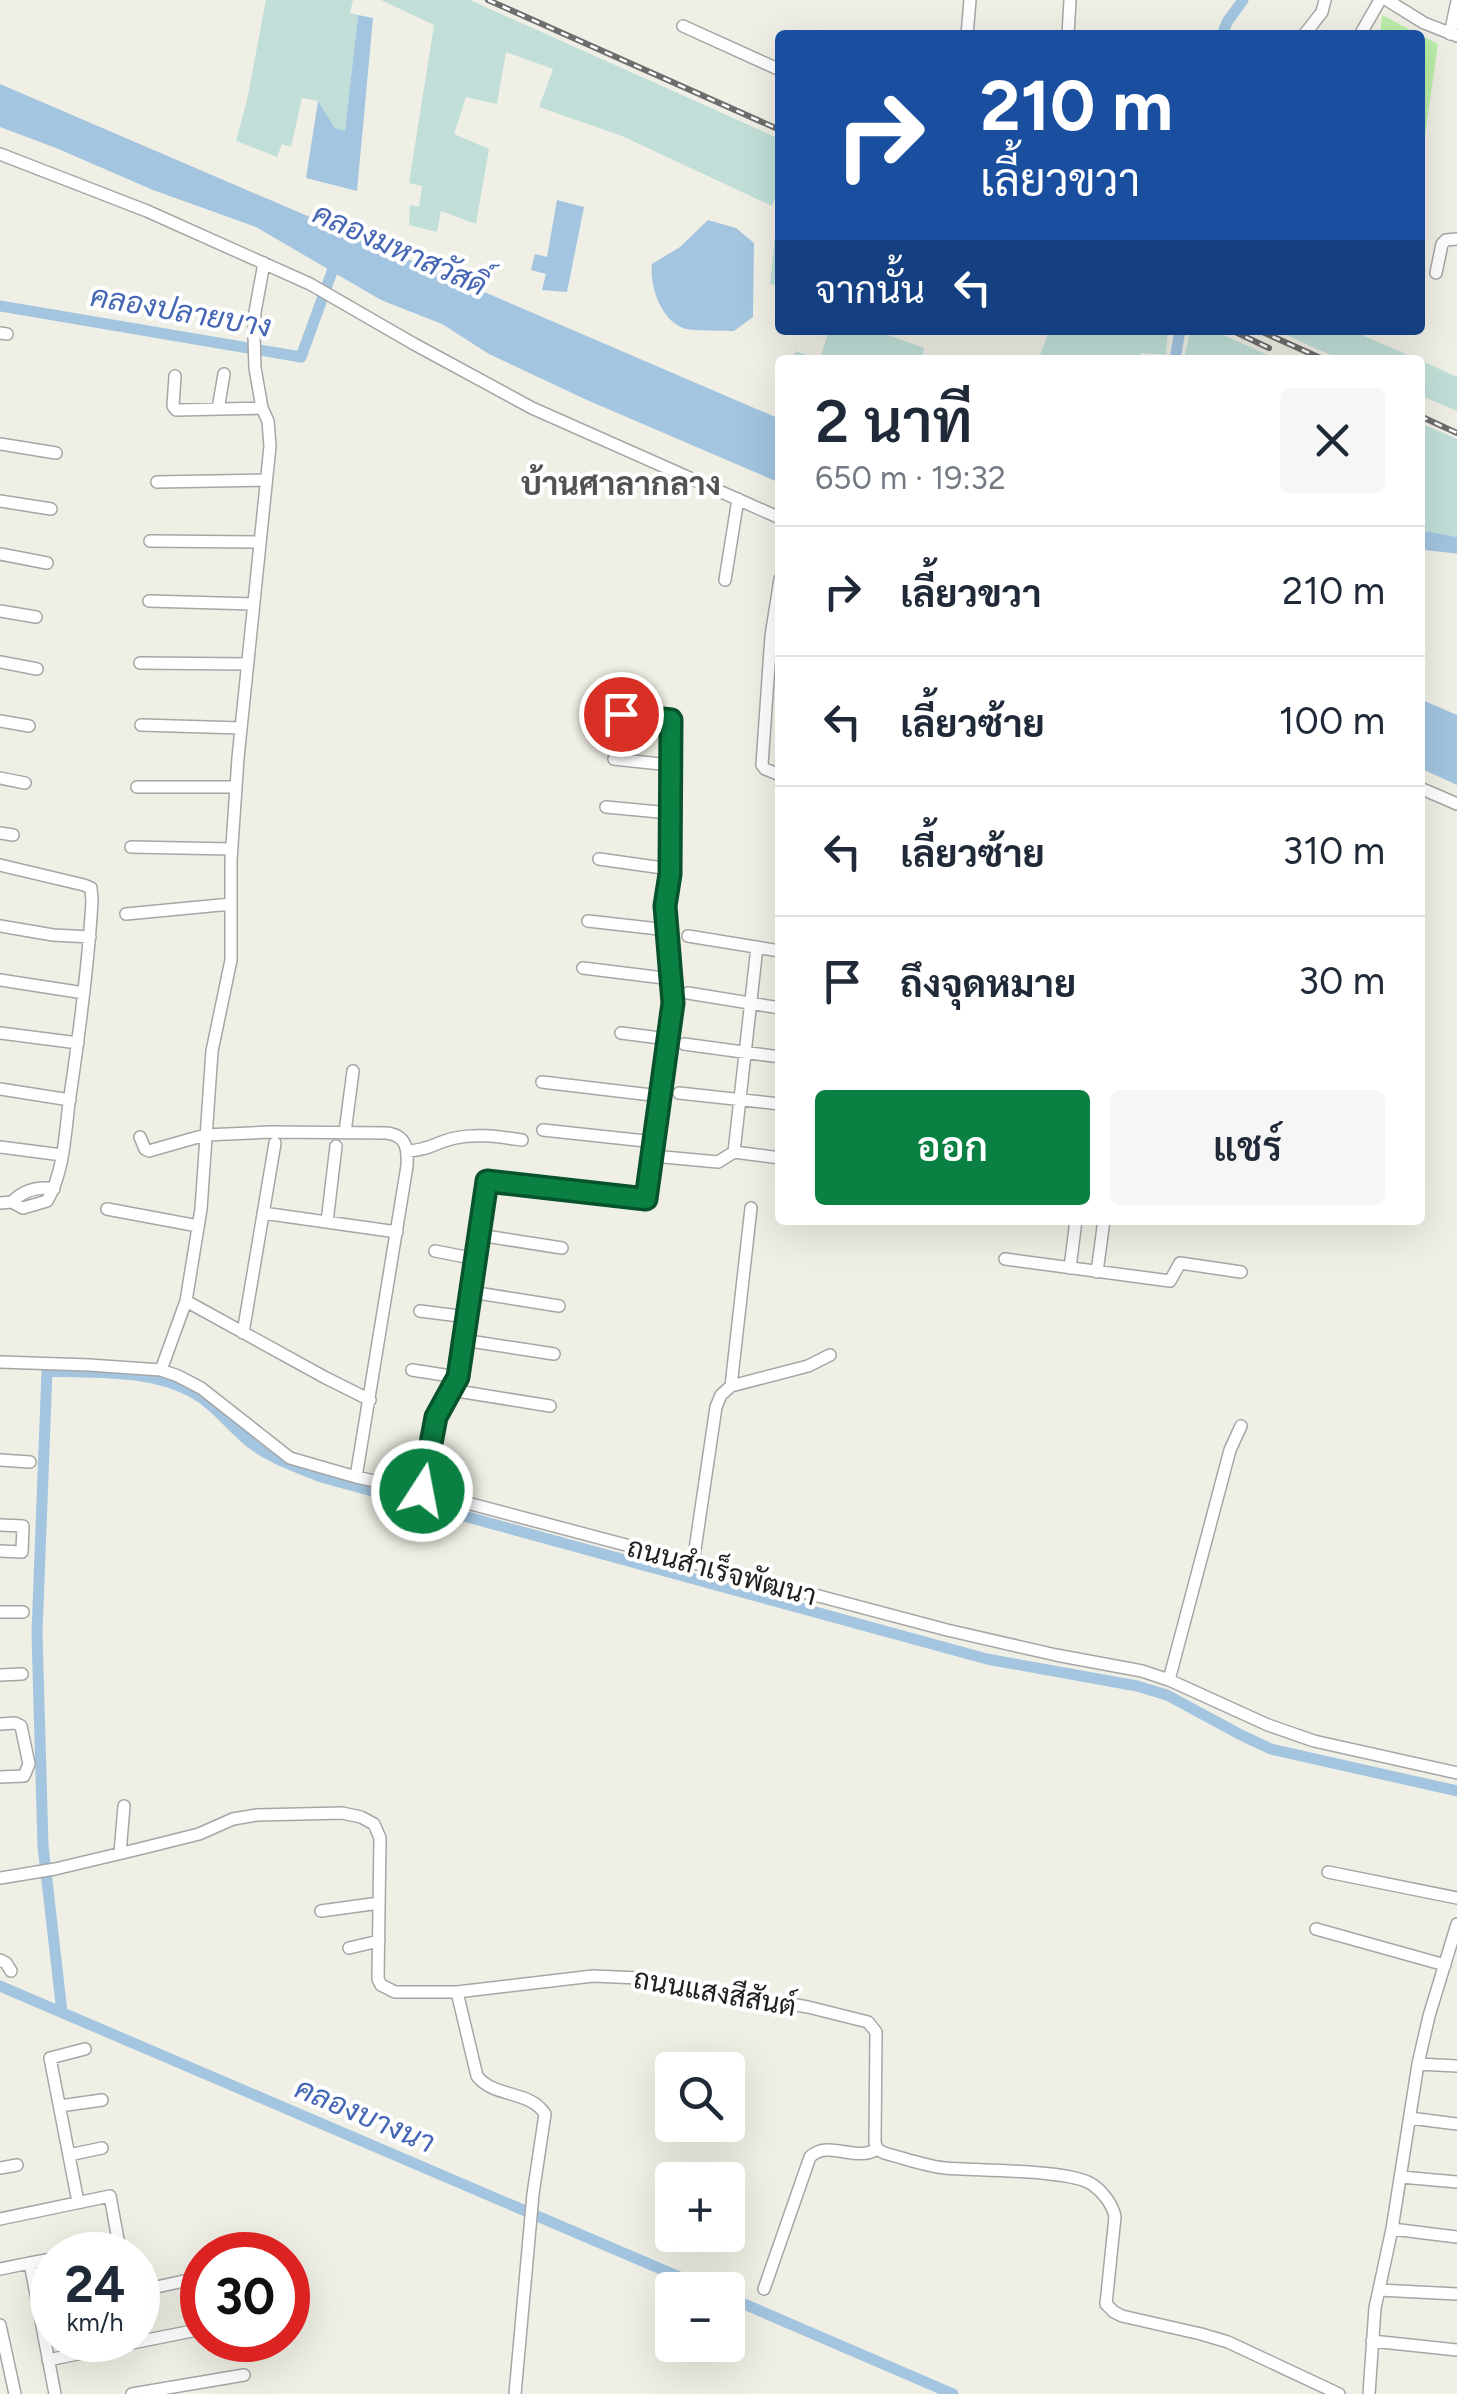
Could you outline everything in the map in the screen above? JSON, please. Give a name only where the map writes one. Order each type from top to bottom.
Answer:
[{"type":"street","points":[[967,30],[970,0]]},
{"type":"street","points":[[1068,30],[1070,0]]},
{"type":"street","points":[[1308,30],[1322,12],[1325,0]]},
{"type":"street","points":[[1363,30],[1384,0],[1454,35],[1456,9]]},
{"type":"street","points":[[684,26],[775,68]]},
{"type":"street","points":[[0,154],[147,211],[310,284],[532,408],[775,516]]},
{"type":"street","points":[[1436,273],[1442,244],[1457,239]]},
{"type":"street","points":[[162,1370],[186,1302],[202,1209],[212,1052],[231,960],[236,786],[270,446],[255,368],[255,312],[264,263]]},
{"type":"street","points":[[218,409],[224,374]]},
{"type":"street","points":[[175,376],[174,409],[262,408]]},
{"type":"street","points":[[0,444],[56,453]]},
{"type":"street","points":[[157,482],[266,480]]},
{"type":"street","points":[[725,580],[738,499]]},
{"type":"street","points":[[0,501],[51,509]]},
{"type":"street","points":[[150,542],[260,542]]},
{"type":"street","points":[[0,554],[46,563]]},
{"type":"street","points":[[149,601],[254,604]]},
{"type":"street","points":[[0,611],[36,618]]},
{"type":"street","points":[[775,611],[762,765],[775,773]]},
{"type":"street","points":[[0,662],[37,669]]},
{"type":"street","points":[[140,662],[247,664]]},
{"type":"street","points":[[422,1491],[436,1417],[458,1377],[487,1181],[646,1199],[673,1003],[665,906],[670,869],[671,720],[621,714]]},
{"type":"street","points":[[0,721],[29,726]]},
{"type":"street","points":[[140,725],[241,728]]},
{"type":"street","points":[[614,759],[670,765]]},
{"type":"street","points":[[0,778],[25,783]]},
{"type":"street","points":[[137,786],[236,786]]},
{"type":"street","points":[[1425,790],[1457,804]]},
{"type":"street","points":[[606,807],[670,814]]},
{"type":"street","points":[[130,847],[232,849]]},
{"type":"street","points":[[599,859],[670,869]]},
{"type":"street","points":[[0,865],[91,888],[90,938],[78,1043],[54,1189],[40,1186],[6,1203]]},
{"type":"street","points":[[126,914],[231,904]]},
{"type":"street","points":[[588,921],[668,930]]},
{"type":"street","points":[[0,926],[90,938]]},
{"type":"street","points":[[688,936],[775,950]]},
{"type":"street","points":[[734,1152],[757,947]]},
{"type":"street","points":[[583,968],[672,980]]},
{"type":"street","points":[[0,980],[84,993]]},
{"type":"street","points":[[688,993],[775,1007]]},
{"type":"street","points":[[0,1033],[78,1043]]},
{"type":"street","points":[[621,1033],[668,1039]]},
{"type":"street","points":[[684,1044],[775,1056]]},
{"type":"street","points":[[345,1132],[353,1071]]},
{"type":"street","points":[[542,1082],[660,1096]]},
{"type":"street","points":[[0,1089],[70,1100]]},
{"type":"street","points":[[679,1093],[775,1104]]},
{"type":"street","points":[[543,1130],[718,1162],[734,1152],[775,1157]]},
{"type":"street","points":[[140,1138],[149,1151],[205,1135],[345,1132],[396,1134],[403,1140],[408,1152],[356,1477]]},
{"type":"street","points":[[408,1152],[428,1150],[457,1137],[522,1140]]},
{"type":"street","points":[[243,1333],[275,1143]]},
{"type":"street","points":[[327,1222],[336,1146]]},
{"type":"street","points":[[0,1147],[62,1155]]},
{"type":"street","points":[[731,1386],[751,1208]]},
{"type":"street","points":[[107,1209],[198,1226]]},
{"type":"street","points":[[263,1213],[396,1232]]},
{"type":"street","points":[[1070,1268],[1075,1225]]},
{"type":"street","points":[[1097,1272],[1103,1225]]},
{"type":"street","points":[[479,1235],[562,1248]]},
{"type":"street","points":[[435,1251],[476,1258]]},
{"type":"street","points":[[1006,1259],[1170,1281],[1180,1263],[1241,1272]]},
{"type":"street","points":[[471,1292],[558,1306]]},
{"type":"street","points":[[186,1302],[370,1400]]},
{"type":"street","points":[[420,1311],[467,1317]]},
{"type":"street","points":[[463,1340],[554,1354]]},
{"type":"street","points":[[692,1563],[721,1395],[731,1386],[808,1366],[830,1355]]},
{"type":"street","name":"ถนนสำเร็จพัฒนา","points":[[0,1362],[162,1370],[201,1388],[290,1458],[947,1630],[1142,1671],[1314,1742],[1457,1773]]},
{"type":"street","points":[[412,1370],[458,1377]]},
{"type":"street","points":[[450,1390],[550,1406]]},
{"type":"street","points":[[1169,1680],[1230,1450],[1241,1426]]},
{"type":"street","points":[[0,1460],[30,1462]]},
{"type":"street","points":[[0,1525],[24,1526],[22,1552],[0,1551]]},
{"type":"street","points":[[0,1612],[24,1612]]},
{"type":"street","points":[[0,1675],[22,1674]]},
{"type":"street","points":[[0,1724],[21,1726],[29,1764],[24,1776],[0,1777]]},
{"type":"street","points":[[120,1854],[124,1806]]},
{"type":"street","name":"ถนนแสงสีสันต์","points":[[0,1878],[55,1869],[199,1834],[233,1819],[342,1813],[361,1817],[374,1824],[380,1838],[378,1979],[387,1990],[456,1992],[617,1975],[710,1988],[868,2022],[876,2032],[877,2149]]},
{"type":"street","points":[[1328,1872],[1457,1898]]},
{"type":"street","points":[[321,1911],[379,1903]]},
{"type":"street","points":[[1369,2394],[1379,2290],[1418,2064],[1457,1924]]},
{"type":"street","points":[[1316,1929],[1445,1965]]},
{"type":"street","points":[[350,1948],[379,1941]]},
{"type":"street","points":[[0,1960],[11,1972]]},
{"type":"street","points":[[456,1992],[482,2083],[532,2101],[545,2114],[533,2194],[515,2394]]},
{"type":"street","points":[[78,2202],[50,2058],[85,2049]]},
{"type":"street","points":[[1418,2064],[1457,2066]]},
{"type":"street","points":[[60,2106],[102,2100]]},
{"type":"street","points":[[1410,2118],[1457,2124]]},
{"type":"street","points":[[69,2154],[102,2148]]},
{"type":"street","points":[[764,2289],[815,2151],[864,2155],[877,2149],[939,2168],[1079,2178],[1093,2184],[1113,2207],[1106,2304],[1114,2312],[1228,2342],[1339,2394]]},
{"type":"street","points":[[0,2168],[17,2165]]},
{"type":"street","points":[[1401,2177],[1457,2182]]},
{"type":"street","points":[[0,2219],[110,2196],[117,2232]]},
{"type":"street","points":[[1392,2229],[1457,2237]]},
{"type":"street","points":[[0,2269],[30,2263]]},
{"type":"street","points":[[1379,2290],[1457,2294]]},
{"type":"street","points":[[0,2325],[4,2358],[16,2394]]},
{"type":"street","points":[[1372,2340],[1457,2350]]},
{"type":"street","points":[[48,2362],[55,2394]]},
{"type":"street","points":[[132,2394],[244,2375]]},
{"type":"green space","points":[[1382,15],[1410,30],[1380,30]]},
{"type":"green space","points":[[1425,38],[1438,44],[1425,134]]},
{"type":"shaded area","points":[[266,0],[353,0],[350,13],[358,15],[345,132],[335,128],[318,101],[302,98],[291,147],[282,144],[277,157],[236,141]]},
{"type":"shaded area","points":[[381,0],[470,0],[775,137],[775,201],[772,206],[622,136],[539,107],[553,69],[506,52],[497,104],[466,97],[454,134],[489,149],[476,224],[441,211],[437,232],[409,225],[410,205],[419,207],[422,186],[409,183],[434,25]]},
{"type":"shaded area","points":[[358,15],[373,18],[357,191],[306,178],[318,101],[335,128],[345,131]]},
{"type":"shaded area","points":[[0,84],[775,417],[775,481],[489,354],[442,324],[381,300],[256,227],[153,190],[0,127]]},
{"type":"shaded area","points":[[557,200],[584,207],[567,292],[542,290],[546,274],[531,270],[535,254],[547,257]]},
{"type":"shaded area","points":[[708,220],[736,228],[754,243],[753,317],[734,331],[683,328],[675,324],[663,310],[655,291],[652,264],[680,247]]},
{"type":"shaded area","points":[[775,236],[775,285],[770,284]]},
{"type":"shaded area","points":[[827,335],[888,335],[924,348],[923,355],[821,355]]},
{"type":"shaded area","points":[[1048,335],[1168,335],[1166,355],[1040,355]]},
{"type":"shaded area","points":[[1189,335],[1223,335],[1268,355],[1185,355]]},
{"type":"shaded area","points":[[1286,335],[1362,335],[1408,355],[1331,355]]},
{"type":"shaded area","points":[[1425,362],[1457,377],[1457,411],[1425,397]]},
{"type":"shaded area","points":[[1425,425],[1457,439],[1457,537],[1425,531]]},
{"type":"shaded area","points":[[1425,531],[1457,537],[1457,548],[1425,543]]},
{"type":"shaded area","points":[[1425,701],[1457,715],[1457,785],[1425,770]]},
{"type":"waterway","points":[[1224,30],[1243,0]]},
{"type":"waterway","name":"คลองปลายบาง","points":[[0,306],[301,357],[337,258]]},
{"type":"waterway","points":[[1176,355],[1179,335]]},
{"type":"waterway","points":[[1425,545],[1457,548]]},
{"type":"waterway","points":[[62,2012],[43,1846],[37,1633],[47,1371],[158,1379],[201,1397],[259,1449],[321,1477],[987,1659],[1137,1686],[1167,1695],[1271,1749],[1457,1791]]},
{"type":"waterway","name":"คลองบางนา","points":[[0,1986],[668,2272]]},
{"type":"waterway","name":"คลองบางนา","points":[[745,2304],[953,2394]]},
{"type":"railway","points":[[488,0],[775,128]]},
{"type":"railway","points":[[1242,335],[1269,348]]},
{"type":"railway","points":[[1269,335],[1314,355]]},
{"type":"railway","points":[[1425,418],[1457,433]]},
{"type":"district","name":"บ้านศาลากลาง","points":[[621,484]]},
{"type":"route","points":[[422,1491],[436,1417],[458,1377],[487,1181],[646,1199],[673,1003],[665,906],[670,874],[671,720],[621,714]]},
{"type":"water label","name":"คลองมหาสวัสดิ์","points":[[400,249]]}]
